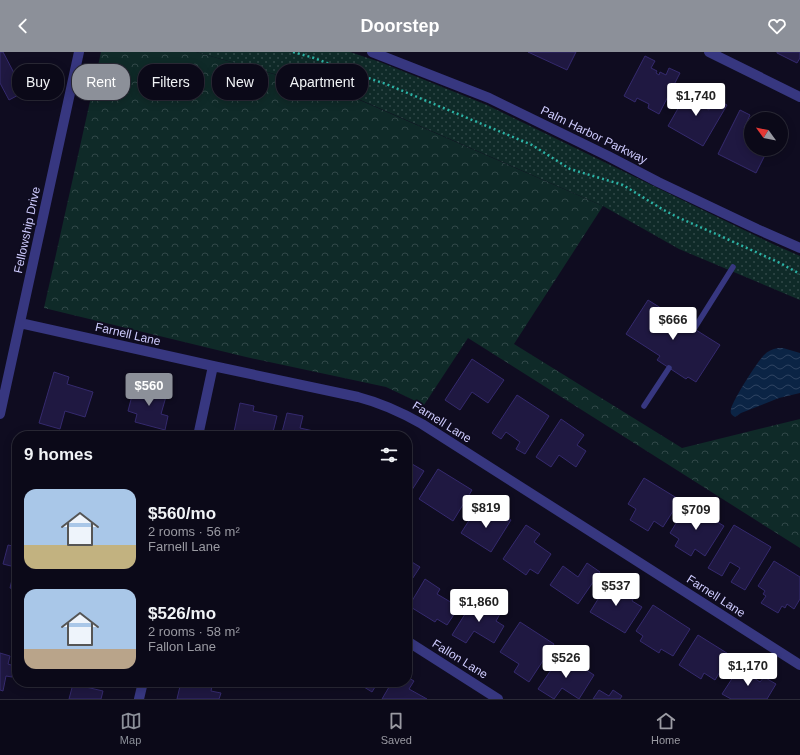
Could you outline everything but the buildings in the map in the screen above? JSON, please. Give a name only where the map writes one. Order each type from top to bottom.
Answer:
[{"type":"street","name":"Fellowship Drive","points":[[0,414],[79,52]]},
{"type":"street","name":"Palm Harbor Parkway","points":[[372,52],[489,98],[665,185],[800,248]]},
{"type":"street","points":[[715,53],[800,97]]},
{"type":"street","name":"Farnell Lane","points":[[20,323],[358,397],[378,402],[398,410],[800,665]]},
{"type":"street","points":[[199,431],[213,366]]},
{"type":"street","name":"Fallon Lane","points":[[412,644],[498,699]]},
{"type":"street","points":[[139,699],[142,687]]},
{"type":"lane","points":[[694,329],[733,267]]},
{"type":"lane","points":[[644,406],[669,368]]},
{"type":"path","points":[[293,52],[386,84],[532,145],[570,169],[624,185],[676,217],[774,260],[800,274]]},
{"type":"green space","points":[[101,52],[196,52],[238,64],[212,64],[212,100],[268,100],[268,72],[276,75],[276,100],[359,100],[603,206],[514,344],[682,448],[800,419],[800,548],[468,338],[424,405],[386,387],[246,357],[44,308],[90,100],[130,100],[130,64],[98,64]]},
{"type":"green space","points":[[196,52],[350,52],[380,62],[487,105],[800,256],[800,300],[679,249],[603,206],[360,100],[368,100],[368,64],[276,64],[276,74],[268,72],[268,64],[239,64]]},
{"type":"water","points":[[778,348],[800,353],[800,393],[779,398],[741,413],[735,417],[731,414],[731,409],[740,390],[761,359],[770,350]]}]
